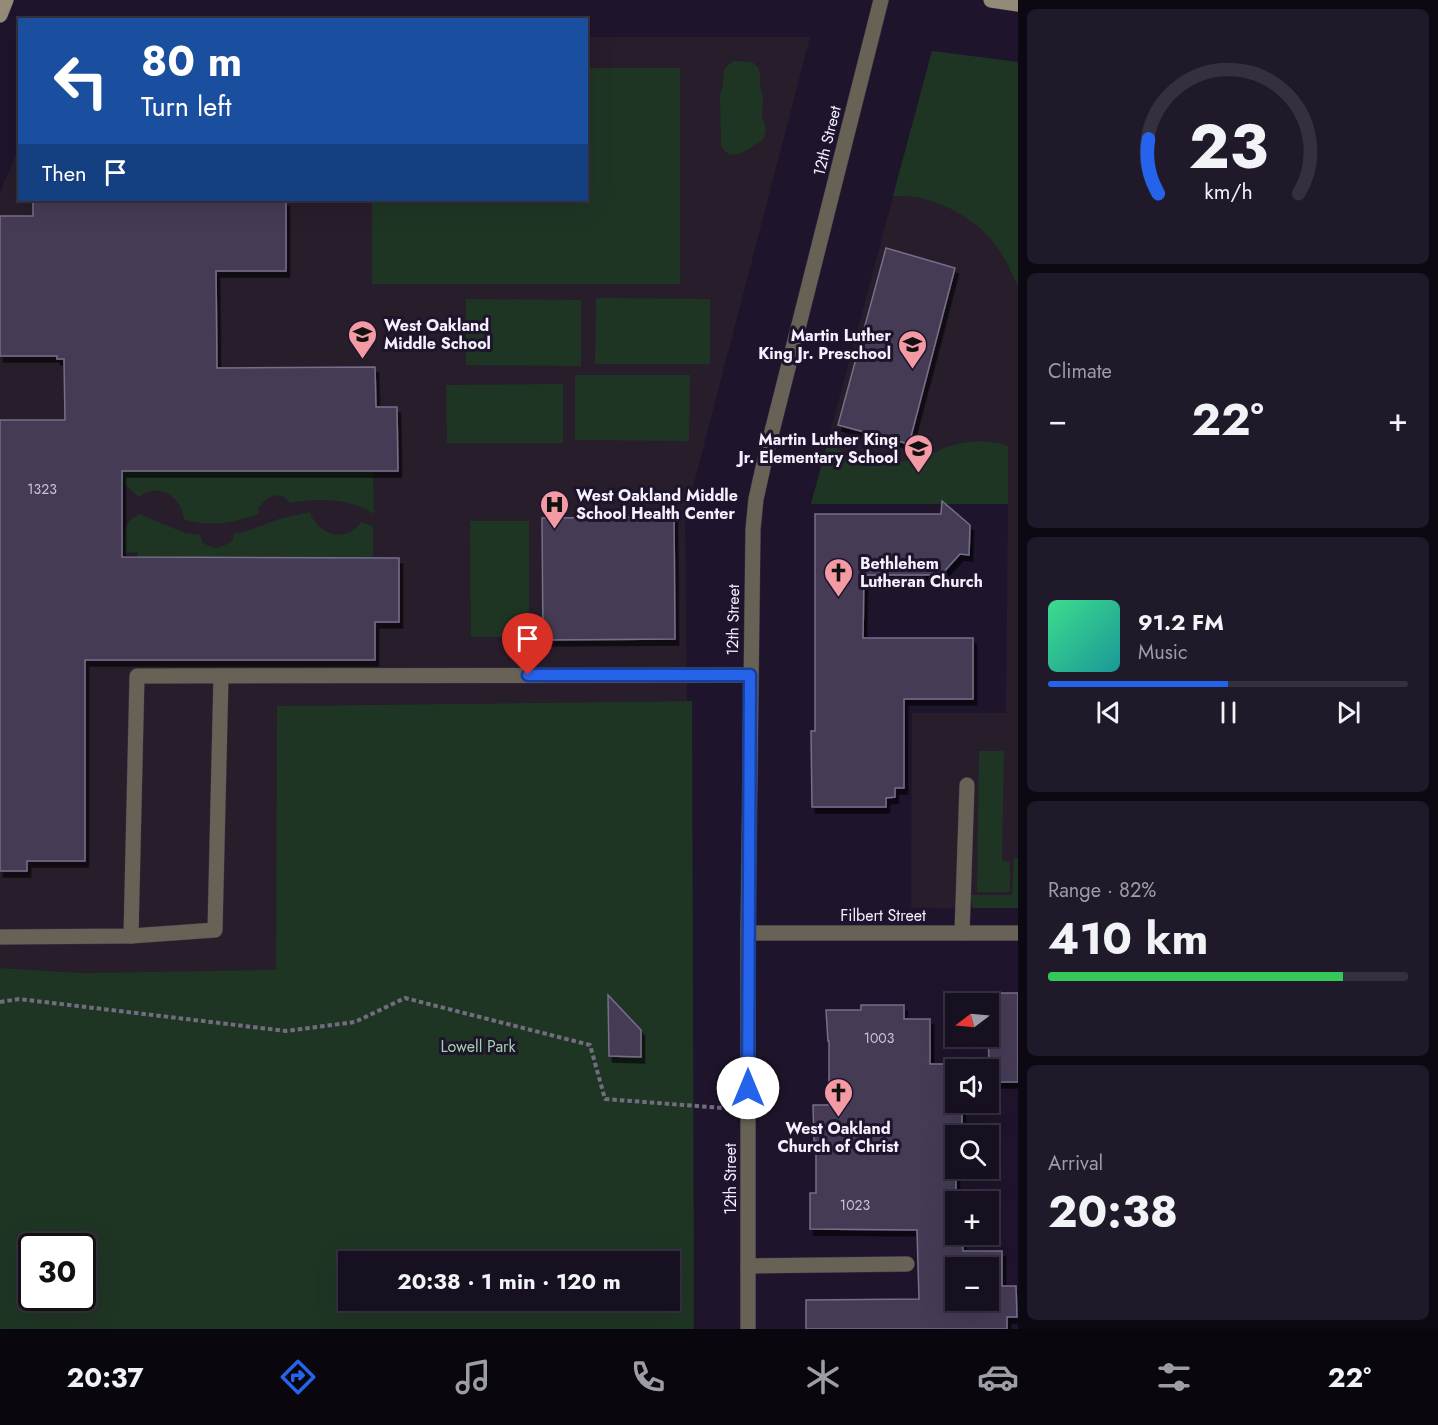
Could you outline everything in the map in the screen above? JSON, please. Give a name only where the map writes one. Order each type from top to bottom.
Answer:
[{"type":"main road","points":[[0,15],[6,0]]},
{"type":"main road","points":[[991,0],[1018,4]]},
{"type":"street","name":"12th Street","points":[[748,1329],[750,675],[752,551],[756,499],[881,0]]},
{"type":"street","points":[[131,936],[137,676],[750,675]]},
{"type":"street","points":[[0,937],[131,936],[215,930],[221,676]]},
{"type":"street","points":[[962,933],[967,785]]},
{"type":"street","name":"Filbert Street","points":[[748,933],[1018,933]]},
{"type":"street","points":[[748,1266],[907,1264]]},
{"type":"path","points":[[0,1002],[19,999],[286,1030],[355,1022],[405,998],[590,1045],[605,1099],[748,1110]]},
{"type":"shaded area","name":"West Oakland Middle School","points":[[588,37],[810,37],[685,518],[687,701],[278,706],[276,971],[83,973],[0,968],[0,192],[18,149],[18,201],[588,201]]},
{"type":"shaded area","name":"Martin Luther King Jr. Elementary School","points":[[932,51],[1018,62],[1018,908],[911,908],[912,713],[1006,713],[1008,504],[811,504]]},
{"type":"green space","points":[[932,51],[1018,62],[1018,285],[996,245],[966,217],[929,200],[893,196]]},
{"type":"green space","points":[[734,61],[752,62],[758,67],[763,96],[762,118],[766,128],[761,141],[734,155],[725,151],[721,145],[720,95],[724,72]]},
{"type":"green space","points":[[588,68],[680,68],[680,284],[372,284],[372,201],[588,201]]},
{"type":"green space","points":[[596,298],[710,299],[710,364],[595,364]]},
{"type":"green space","points":[[466,299],[581,300],[581,366],[466,365]]},
{"type":"green space","points":[[575,375],[690,375],[689,441],[575,440]]},
{"type":"green space","points":[[563,384],[563,443],[447,443],[446,385]]},
{"type":"green space","points":[[978,441],[1008,446],[1008,504],[811,504],[828,442],[844,454],[857,458],[878,462],[899,462],[920,458],[946,447]]},
{"type":"green space","points":[[123,471],[373,471],[374,514],[344,502],[311,500],[290,503],[286,498],[278,495],[265,501],[258,509],[259,514],[222,523],[194,522],[184,520],[179,504],[162,491],[147,492],[139,497],[122,482]]},
{"type":"green space","points":[[310,512],[319,526],[333,534],[348,533],[361,522],[373,526],[373,558],[137,557],[138,552],[125,553],[124,530],[129,522],[139,514],[185,533],[200,535],[202,542],[217,547],[232,541],[234,534],[279,519]]},
{"type":"green space","points":[[470,521],[529,521],[529,637],[471,637]]},
{"type":"green space","name":"Lowell Park","points":[[692,701],[694,1329],[0,1329],[0,968],[83,973],[276,970],[277,706]]},
{"type":"green space","points":[[979,751],[1004,751],[1002,861],[1010,862],[1010,892],[977,892]]},
{"type":"green space","points":[[1014,858],[1018,858],[1018,908],[973,908],[970,895],[1012,895]]},
{"type":"building","points":[[33,201],[286,201],[286,271],[216,271],[217,368],[375,367],[376,407],[397,407],[398,471],[122,471],[122,557],[399,558],[399,622],[375,622],[375,660],[85,660],[85,861],[27,861],[27,871],[0,871],[0,420],[65,420],[64,359],[57,359],[57,356],[0,356],[0,216],[33,216]]},
{"type":"building","points":[[886,248],[955,268],[909,444],[838,425]]},
{"type":"building","name":"Bethlehem Lutheran Church","points":[[942,501],[970,525],[969,555],[960,554],[941,575],[864,575],[863,638],[973,638],[973,699],[904,699],[904,788],[895,788],[895,797],[886,798],[886,807],[812,807],[811,731],[815,731],[815,514],[941,514]]},
{"type":"building","points":[[674,517],[675,639],[543,640],[542,518]]},
{"type":"building","points":[[999,993],[1018,993],[1018,1082],[999,1082],[999,1059],[989,1059],[989,1047],[999,1047]]},
{"type":"building","points":[[608,995],[641,1030],[641,1057],[609,1056]]},
{"type":"building","points":[[861,1005],[904,1005],[904,1019],[930,1019],[930,1064],[945,1064],[945,1113],[962,1113],[962,1125],[945,1125],[945,1179],[956,1179],[956,1190],[960,1191],[945,1191],[945,1245],[963,1245],[963,1251],[1002,1251],[1002,1286],[1016,1286],[1017,1317],[1007,1317],[1007,1329],[806,1329],[806,1300],[919,1299],[917,1230],[810,1229],[810,1193],[816,1193],[813,1105],[829,1105],[829,1041],[826,1010],[861,1010]]},
{"type":"place","name":"West Oakland Middle School","points":[[363,360]]},
{"type":"place","name":"Martin Luther King Jr. Preschool","points":[[912,370]]},
{"type":"place","name":"Martin Luther King Jr. Elementary School","points":[[919,474]]},
{"type":"place","name":"West Oakland Middle School Health Center","points":[[555,530]]},
{"type":"place","name":"Bethlehem Lutheran Church","points":[[839,598]]},
{"type":"place","name":"West Oakland Church of Christ","points":[[838,1118]]},
{"type":"route","points":[[528,675],[750,675],[748,1088]]}]
